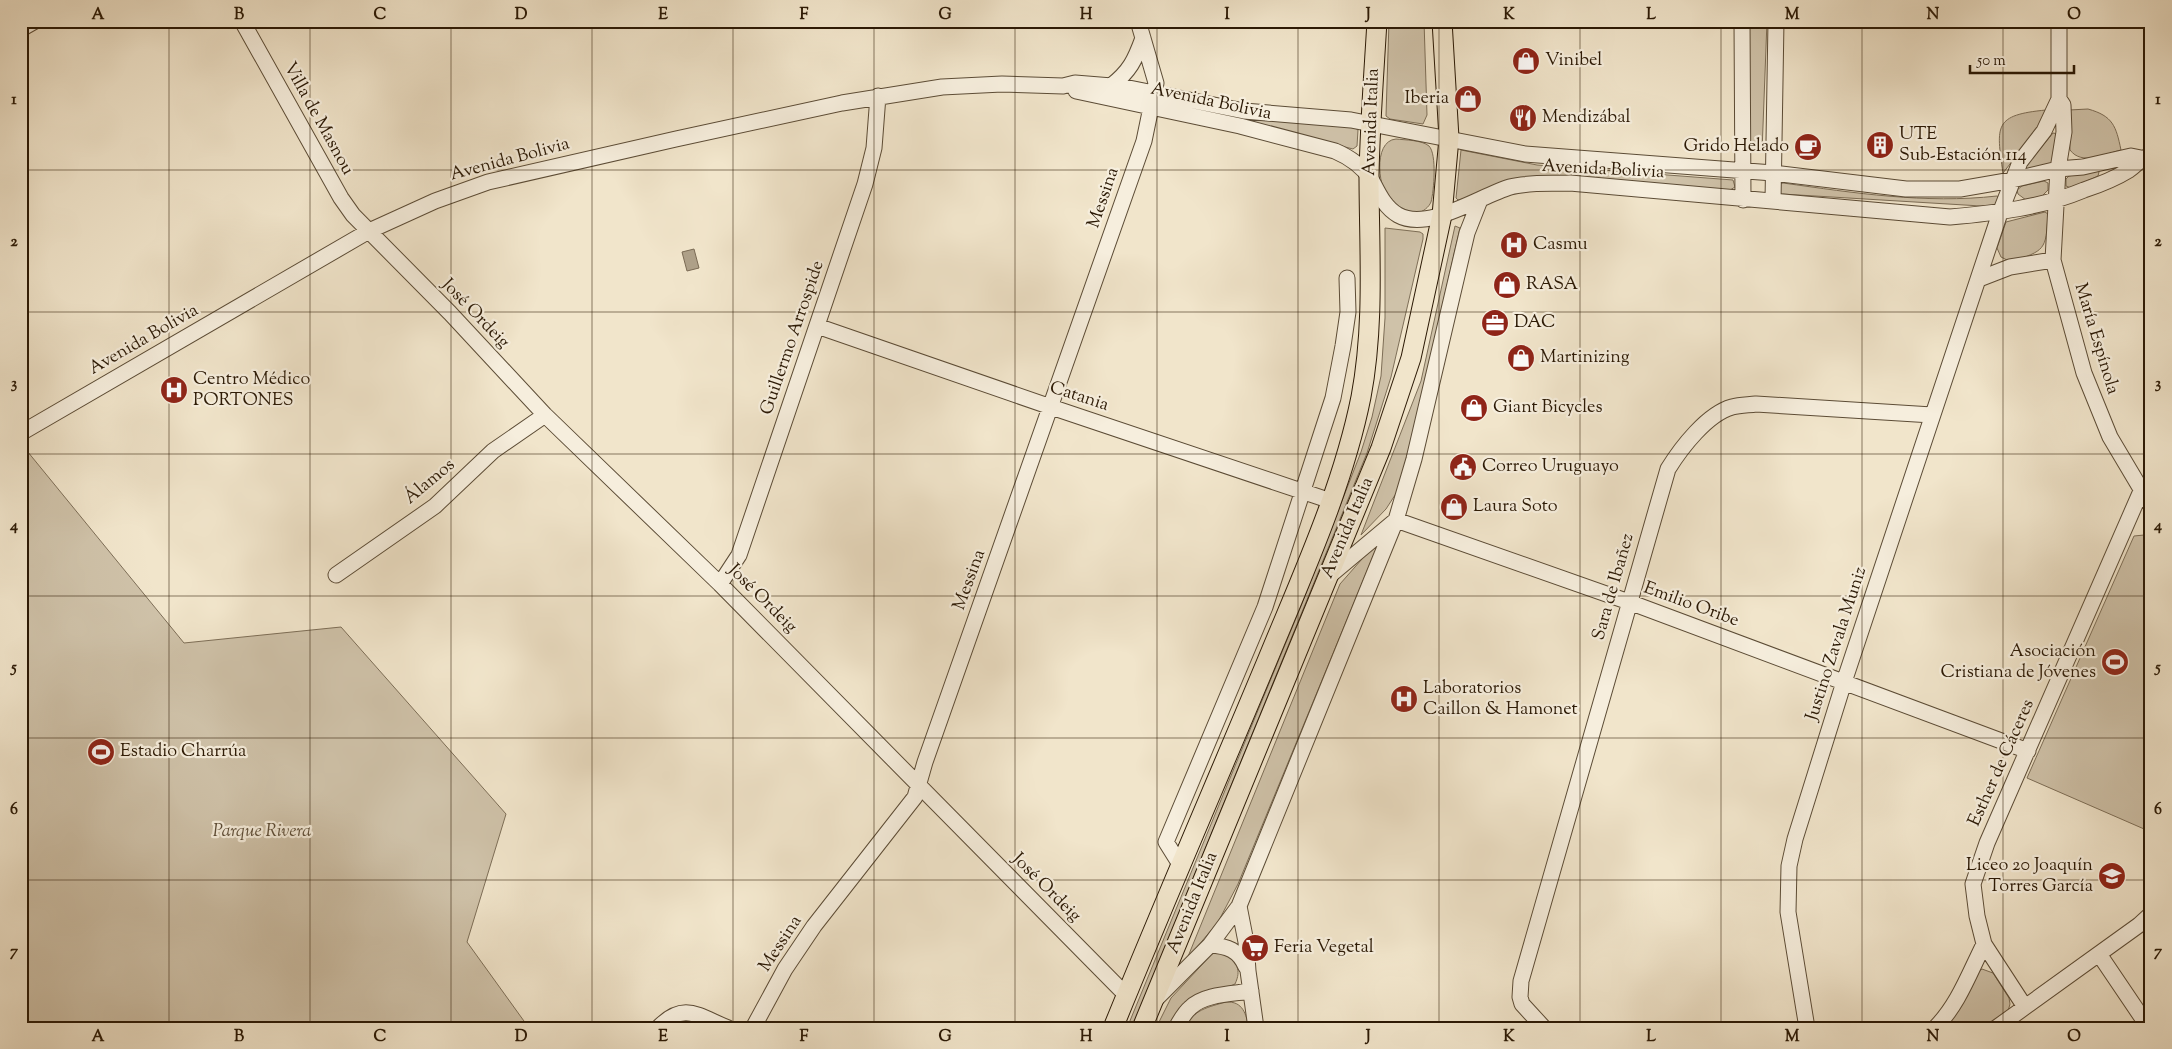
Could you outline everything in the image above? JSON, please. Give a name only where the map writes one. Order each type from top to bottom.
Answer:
[{"type":"main road","name":"Avenida Italia","points":[[1142,1028],[1392,418],[1411,358],[1442,215],[1449,138],[1443,25]]},
{"type":"main road","name":"Avenida Italia","points":[[1112,1026],[1127,996],[1286,614],[1331,501],[1354,430],[1369,337],[1371,262],[1369,177],[1376,26]]},
{"type":"street","points":[[21,29],[35,21]]},
{"type":"street","name":"Villa de Masnou","points":[[242,21],[341,198],[353,215],[369,231]]},
{"type":"street","name":"Messina","points":[[753,1028],[785,969],[814,926],[915,798],[1144,141],[1156,83],[1138,21]]},
{"type":"street","points":[[1742,21],[1743,200]]},
{"type":"street","points":[[1773,201],[1776,21]]},
{"type":"street","name":"María Espínola","points":[[2059,21],[2060,99],[2064,132],[2058,169],[2053,260],[2084,373],[2110,437],[2151,506]]},
{"type":"street","points":[[1111,86],[1124,76],[1135,60],[1143,38]]},
{"type":"street","name":"Avenida Bolivia","points":[[21,433],[369,231],[435,201],[488,182],[676,139],[878,96],[942,87],[1002,84],[1063,86],[1075,83],[1111,86],[1244,111],[1351,120],[1525,154],[1774,173],[1906,189],[1960,189],[2012,180],[2058,169],[2083,167],[2131,156],[2146,157]]},
{"type":"street","name":"Avenida Bolivia","points":[[1063,86],[1152,108],[1240,126],[1335,151],[1350,157],[1369,177],[1388,207],[1397,214],[1414,219],[1442,215],[1510,187],[1570,183],[1743,200],[1950,217],[2000,213],[2056,200],[2084,190],[2130,169],[2146,157]]},
{"type":"street","name":"Guillermo Arrospide","points":[[720,584],[739,555],[865,184],[874,148],[878,96]]},
{"type":"street","name":"Justino Zavala Muniz","points":[[1807,1028],[1788,912],[1789,866],[1795,839],[1844,682],[2000,213],[2020,162],[2044,131],[2060,99]]},
{"type":"street","name":"Avenida Italia","points":[[1153,1001],[1210,945],[1239,906],[1396,520],[1414,459],[1466,233],[1480,200]]},
{"type":"street","name":"José Ordeig","points":[[369,231],[450,313],[545,415],[720,584],[1127,996]]},
{"type":"street","points":[[1979,279],[2010,267],[2053,260]]},
{"type":"street","name":"Avenida Italia","points":[[1181,866],[1166,842],[1265,607],[1333,398],[1344,346],[1348,312],[1348,278]]},
{"type":"street","name":"Catania","points":[[817,326],[1331,501]]},
{"type":"street","name":"Sara de Ibañez","points":[[1544,1028],[1522,1004],[1520,997],[1521,981],[1668,469],[1683,445],[1721,413],[1732,407],[1756,404],[1932,414]]},
{"type":"street","name":"Álamos","points":[[336,575],[435,506],[493,451],[545,415]]},
{"type":"street","name":"Esther de Cáceres","points":[[2025,1007],[1984,944],[1976,916],[1973,884],[1987,842],[2141,491]]},
{"type":"street","points":[[1326,578],[1396,520]]},
{"type":"street","name":"Emilio Oribe","points":[[1396,520],[1629,602],[2028,751]]},
{"type":"street","points":[[1239,906],[1246,942],[1256,1028]]},
{"type":"street","points":[[1996,1028],[2140,925],[2151,914]]},
{"type":"street","points":[[1935,1028],[1949,1013],[1958,998],[1984,944]]},
{"type":"street","points":[[1210,945],[1224,946],[1237,952],[1243,959],[1248,971]]},
{"type":"street","points":[[2099,954],[2149,1028]]},
{"type":"street","points":[[1176,1028],[1190,1007],[1198,1002],[1212,997],[1251,991]]},
{"type":"street","points":[[658,1028],[674,1014],[682,1012],[690,1012],[728,1028]]},
{"type":"green space","points":[[1389,21],[1424,21],[1427,115],[1423,124],[1390,119],[1386,116]]},
{"type":"green space","points":[[1748,21],[1767,21],[1762,152],[1750,150]]},
{"type":"green space","points":[[1173,103],[1253,119],[1354,127],[1358,130],[1357,146],[1353,149]]},
{"type":"green space","points":[[2088,109],[2103,115],[2112,123],[2121,150],[2094,158],[2087,158],[2075,155],[2070,150],[2069,110]]},
{"type":"green space","points":[[2046,110],[2045,119],[2003,173],[1999,144],[2002,125],[2016,115]]},
{"type":"green space","points":[[2053,133],[2058,134],[2052,164],[2026,170],[2025,167]]},
{"type":"green space","points":[[1396,139],[1426,144],[1432,150],[1434,182],[1431,202],[1429,206],[1419,212],[1411,213],[1393,205],[1383,189],[1380,157],[1383,148],[1388,142]]},
{"type":"green space","points":[[1461,150],[1537,165],[1733,180],[1735,187],[1730,190],[1566,178],[1458,200],[1456,198]]},
{"type":"green space","points":[[2095,170],[2099,172],[2098,176],[2071,188],[2066,186],[2066,179],[2069,176]]},
{"type":"green space","points":[[2044,181],[2048,183],[2048,190],[2039,199],[2026,200],[2018,194],[2017,190],[2022,186]]},
{"type":"green space","points":[[1780,184],[1863,194],[1917,198],[1999,197],[1995,205],[1981,206],[1782,194],[1780,193]]},
{"type":"green space","points":[[2045,212],[2048,214],[2046,235],[2041,247],[2031,255],[2011,262],[2001,257],[1997,248],[2006,222]]},
{"type":"green space","points":[[1455,226],[1460,228],[1412,439],[1397,492],[1386,509],[1361,535],[1421,381]]},
{"type":"green space","points":[[1385,228],[1420,232],[1423,234],[1423,239],[1391,377],[1367,453],[1132,1028],[1127,1028],[1301,606],[1361,452],[1372,417],[1381,376],[1385,318]]},
{"type":"green space","name":"Parque Rivera","points":[[21,446],[23,446],[184,643],[341,627],[506,814],[467,942],[529,1028],[21,1028]]},
{"type":"green space","name":"Asociación Cristiana de Jóvenes","points":[[2144,535],[2151,546],[2151,832],[2027,778],[2134,536]]},
{"type":"green space","points":[[1379,542],[1238,884],[1218,922],[1187,959],[1340,584]]},
{"type":"green space","points":[[1227,952],[1235,963],[1238,974],[1235,984],[1182,1006],[1168,1028],[1156,1028],[1171,998],[1212,954]]},
{"type":"green space","points":[[1982,969],[1993,973],[2009,998],[2008,1011],[1986,1028],[1945,1028],[1977,973]]},
{"type":"green space","points":[[1226,1002],[1232,1002],[1243,1009],[1249,1028],[1184,1028],[1196,1013]]},
{"type":"shaded area","points":[[694,249],[699,268],[687,271],[682,252]]},
{"type":"place","name":"Vinibel","points":[[1526,61]]},
{"type":"place","name":"Iberia","points":[[1468,99]]},
{"type":"place","name":"Mendizábal","points":[[1523,118]]},
{"type":"place","name":"UTE Sub-Estación 114","points":[[1880,145]]},
{"type":"place","name":"Grido Helado","points":[[1808,147]]},
{"type":"place","name":"Casmu","points":[[1514,245]]},
{"type":"place","name":"RASA","points":[[1507,285]]},
{"type":"place","name":"DAC","points":[[1495,323]]},
{"type":"place","name":"Martinizing","points":[[1521,358]]},
{"type":"place","name":"Centro Médico PORTONES","points":[[174,390]]},
{"type":"place","name":"Giant Bicycles","points":[[1474,408]]},
{"type":"place","name":"Correo Uruguayo","points":[[1463,467]]},
{"type":"place","name":"Laura Soto","points":[[1454,507]]},
{"type":"place","name":"Asociación Cristiana de Jóvenes","points":[[2115,662]]},
{"type":"place","name":"Laboratorios Caillon & Hamonet","points":[[1404,699]]},
{"type":"place","name":"Estadio Charrúa","points":[[101,752]]},
{"type":"place","name":"Liceo 20 Joaquín Torres García","points":[[2112,876]]},
{"type":"place","name":"Feria Vegetal","points":[[1255,948]]}]
